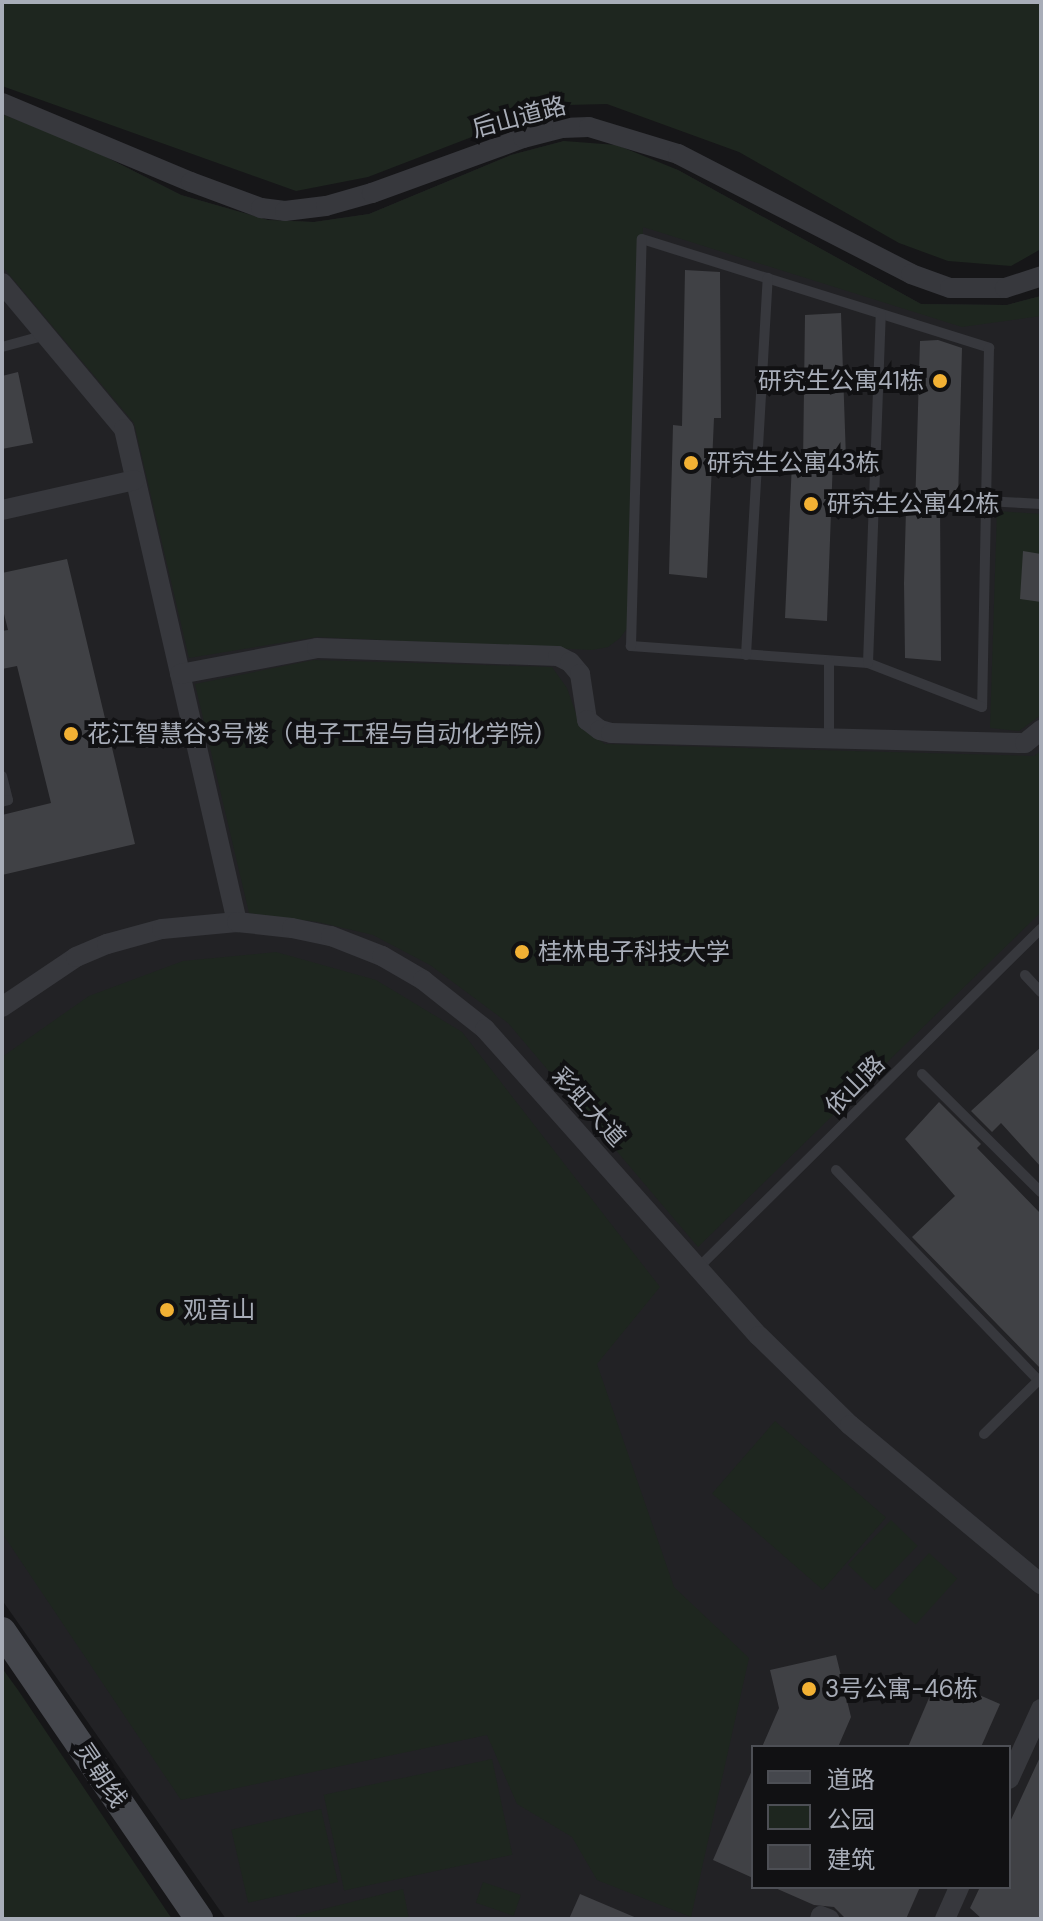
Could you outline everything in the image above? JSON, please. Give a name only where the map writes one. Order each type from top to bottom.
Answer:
[{"type":"main road","name":"灵朝线","points":[[2,1631],[199,1919]]},
{"type":"street","name":"后山道路","points":[[2,103],[191,182],[261,208],[285,211],[326,206],[372,193],[523,138],[562,128],[589,127],[678,154],[911,274],[950,288],[1005,288],[1041,276]]},
{"type":"street","points":[[2,283],[124,429],[237,922]]},
{"type":"street","points":[[2,510],[135,480]]},
{"type":"street","points":[[180,674],[317,648],[558,656],[578,672],[587,720],[600,730],[1025,743],[1041,730]]},
{"type":"street","name":"彩虹大道","points":[[2,1007],[43,977],[107,944],[162,929],[237,922],[292,928],[354,944],[423,980],[485,1029],[759,1336],[850,1425],[1038,1576]]},
{"type":"street","points":[[1011,1775],[1041,1709]]},
{"type":"street","points":[[945,1919],[958,1889]]},
{"type":"street","points":[[820,1919],[821,1916],[829,1919]]},
{"type":"lane","points":[[642,239],[768,278],[989,348],[982,707],[868,663],[631,646],[642,239]]},
{"type":"lane","points":[[746,655],[768,278]]},
{"type":"lane","points":[[868,663],[881,314]]},
{"type":"lane","points":[[2,347],[46,335]]},
{"type":"lane","points":[[986,501],[1041,504]]},
{"type":"lane","points":[[829,661],[829,738]]},
{"type":"lane","points":[[2,776],[8,800],[2,802]]},
{"type":"lane","name":"依山路","points":[[698,1269],[1041,929]]},
{"type":"lane","points":[[1025,975],[1041,992]]},
{"type":"lane","points":[[922,1074],[1041,1192]]},
{"type":"lane","points":[[836,1170],[1040,1380],[984,1434]]},
{"type":"shaded area","name":"桂林电子科技大学","points":[[2,114],[90,149],[181,195],[268,220],[314,222],[369,214],[511,155],[564,141],[678,170],[921,304],[1007,305],[1041,296],[1041,1919],[226,1919],[2,1600]]},
{"type":"green space","points":[[2,2],[1041,2],[1041,249],[1011,266],[948,261],[899,243],[739,152],[607,104],[567,105],[516,120],[368,177],[296,191],[2,86]]},
{"type":"green space","points":[[2,114],[90,149],[181,195],[268,220],[314,222],[369,214],[511,155],[564,141],[617,145],[678,170],[921,304],[1007,305],[1041,296],[1041,316],[962,327],[643,227],[632,622],[620,638],[608,647],[592,650],[317,637],[189,658],[134,423],[2,266]]},
{"type":"green space","points":[[997,511],[1041,514],[1041,715],[1019,731],[990,728]]},
{"type":"green space","points":[[314,660],[552,667],[567,688],[581,728],[605,744],[1034,756],[1041,751],[1041,912],[698,1247],[508,1023],[430,965],[373,935],[318,922],[249,913],[195,684]]},
{"type":"green space","points":[[276,952],[376,980],[462,1032],[660,1287],[597,1364],[674,1587],[749,1658],[691,1917],[597,1880],[572,1837],[517,1804],[487,1735],[181,1800],[2,1533],[2,1057],[89,996],[183,961]]},
{"type":"green space","points":[[775,1421],[886,1517],[823,1590],[712,1493]]},
{"type":"green space","points":[[891,1520],[918,1546],[875,1590],[848,1565]]},
{"type":"green space","points":[[929,1553],[957,1578],[916,1625],[888,1599]]},
{"type":"green space","points":[[2,1668],[18,1690],[172,1919],[2,1919]]},
{"type":"green space","points":[[492,1759],[512,1855],[344,1891],[324,1795]]},
{"type":"green space","points":[[321,1809],[338,1882],[248,1903],[231,1830]]},
{"type":"green space","points":[[483,1882],[521,1895],[514,1916],[476,1903]]},
{"type":"green space","points":[[403,1889],[409,1919],[297,1919],[296,1916]]},
{"type":"building","points":[[685,270],[720,272],[721,418],[714,418],[707,578],[669,574],[673,425],[682,426]]},
{"type":"building","points":[[841,313],[846,459],[833,459],[827,621],[785,618],[792,462],[803,463],[805,315]]},
{"type":"building","points":[[938,340],[962,348],[958,499],[940,500],[941,661],[905,658],[904,583],[906,509],[915,509],[920,341]]},
{"type":"building","points":[[18,372],[33,443],[2,449],[2,376]]},
{"type":"building","points":[[1023,551],[1041,554],[1041,602],[1020,599]]},
{"type":"building","name":"花江智慧谷3号楼（电子工程与自动化学院）","points":[[67,559],[135,844],[2,875],[2,815],[51,803],[17,666],[2,669],[2,631],[8,630],[2,606],[2,573]]},
{"type":"building","points":[[1041,1047],[1041,1167],[1001,1123],[992,1132],[971,1111]]},
{"type":"building","points":[[939,1102],[981,1144],[977,1148],[1041,1214],[1041,1369],[912,1237],[955,1196],[905,1139]]},
{"type":"building","name":"3号公寓-46栋","points":[[836,1655],[851,1717],[839,1745],[763,1745],[779,1708],[770,1670]]},
{"type":"building","name":"3号公寓-46栋","points":[[938,1677],[1000,1704],[982,1745],[909,1745]]},
{"type":"building","points":[[1041,1755],[1041,1919],[982,1919],[970,1908],[979,1889],[1011,1889],[1011,1820]]},
{"type":"building","points":[[751,1773],[751,1877],[713,1860]]},
{"type":"building","points":[[778,1889],[919,1889],[906,1919],[846,1919],[834,1907],[814,1905]]},
{"type":"building","points":[[580,1894],[639,1919],[569,1919]]},
{"type":"place","name":"研究生公寓41栋","points":[[940,381]]},
{"type":"place","name":"研究生公寓43栋","points":[[691,463]]},
{"type":"place","name":"研究生公寓42栋","points":[[811,504]]},
{"type":"place","name":"花江智慧谷3号楼（电子工程与自动化学院）","points":[[71,734]]},
{"type":"place","name":"桂林电子科技大学","points":[[522,952]]},
{"type":"place","name":"观音山","points":[[167,1310]]},
{"type":"place","name":"3号公寓-46栋","points":[[809,1689]]}]
